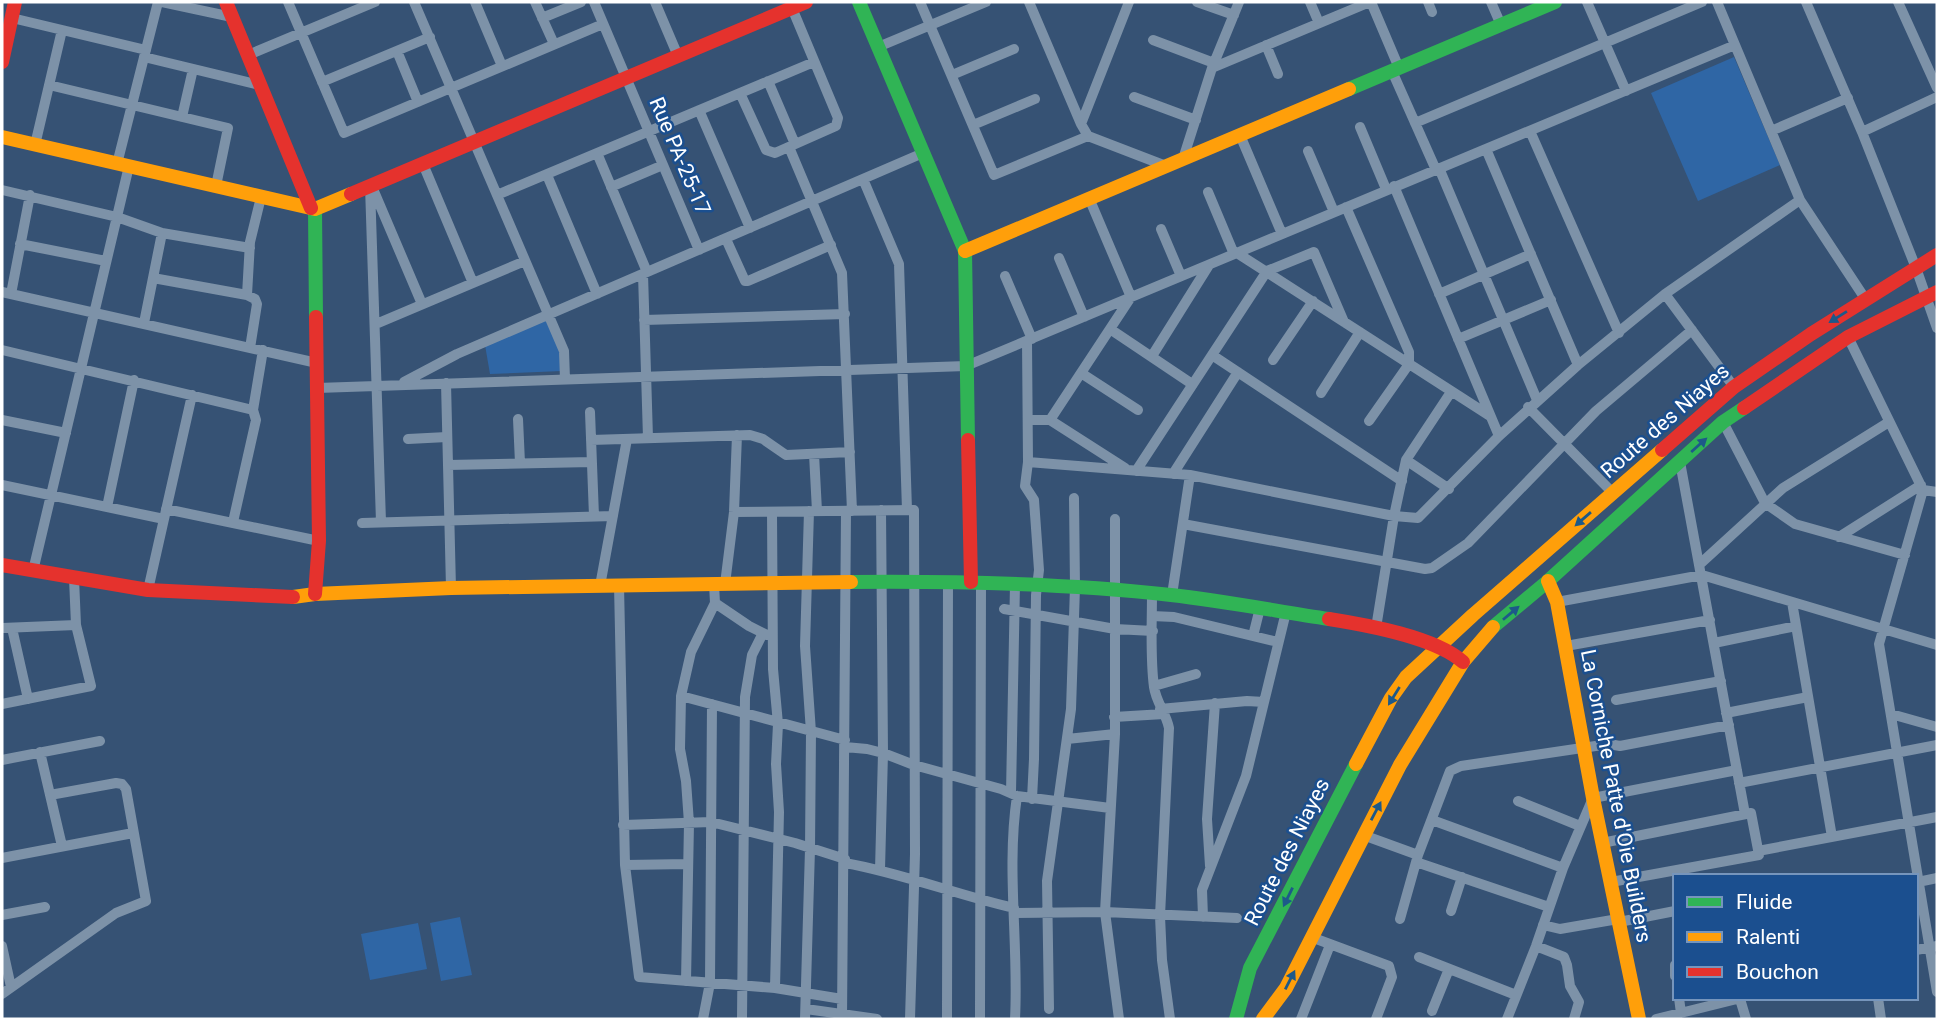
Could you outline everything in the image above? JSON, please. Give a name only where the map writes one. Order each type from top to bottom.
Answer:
[{"type":"street","points":[[2,62],[15,2]]},
{"type":"street","points":[[33,571],[117,217],[132,105],[160,2],[232,17]]},
{"type":"street","points":[[226,2],[313,208],[319,541],[314,594]]},
{"type":"street","points":[[288,2],[344,133],[603,24]]},
{"type":"street","points":[[248,55],[374,2]]},
{"type":"street","points":[[414,2],[565,351],[565,379]]},
{"type":"street","points":[[475,2],[502,66]]},
{"type":"street","points":[[535,2],[554,44]]},
{"type":"street","points":[[542,18],[581,2]]},
{"type":"street","name":"Rue PA-25-17","points":[[594,2],[699,250]]},
{"type":"street","points":[[655,2],[678,56]]},
{"type":"street","points":[[2,137],[313,208],[806,2]]},
{"type":"street","points":[[859,2],[965,251],[966,366],[976,582],[980,784],[980,1019]]},
{"type":"street","points":[[920,2],[994,174],[1088,136]]},
{"type":"street","points":[[878,47],[986,2]]},
{"type":"street","points":[[1029,2],[1088,136],[1166,166]]},
{"type":"street","points":[[1081,124],[1129,2]]},
{"type":"street","points":[[1197,2],[1234,15]]},
{"type":"street","points":[[1183,159],[1213,66],[1239,2]]},
{"type":"street","points":[[1310,2],[1319,23]]},
{"type":"street","points":[[1153,40],[1213,66],[1370,2],[1415,123],[1484,274],[1533,404],[1564,444],[1613,493]]},
{"type":"street","points":[[1491,2],[1501,25]]},
{"type":"street","points":[[965,251],[1555,2]]},
{"type":"street","points":[[1587,2],[1626,91]]},
{"type":"street","points":[[1415,123],[1702,2]]},
{"type":"street","points":[[1717,2],[1800,200],[1866,300]]},
{"type":"street","points":[[1806,2],[1848,98],[1916,268],[1932,295],[1937,328]]},
{"type":"street","points":[[1898,2],[1937,88]]},
{"type":"street","points":[[740,93],[766,150],[775,153],[836,126],[838,118],[792,8]]},
{"type":"street","points":[[12,18],[260,85]]},
{"type":"street","points":[[35,145],[62,30]]},
{"type":"street","points":[[322,82],[429,37]]},
{"type":"street","points":[[1266,45],[1278,74]]},
{"type":"street","points":[[317,388],[966,366],[1735,45]]},
{"type":"street","points":[[952,75],[1014,49]]},
{"type":"street","points":[[397,51],[418,102]]},
{"type":"street","points":[[497,195],[814,62]]},
{"type":"street","points":[[182,117],[193,69]]},
{"type":"street","points":[[768,81],[842,273],[850,452],[846,584],[842,1017]]},
{"type":"street","points":[[49,85],[228,128],[216,186]]},
{"type":"street","points":[[1134,97],[1196,120]]},
{"type":"street","points":[[1862,132],[1937,97]]},
{"type":"street","points":[[1771,131],[1848,98]]},
{"type":"street","points":[[973,125],[1035,99]]},
{"type":"street","points":[[699,110],[750,228]]},
{"type":"street","points":[[1360,127],[1439,294],[1499,436]]},
{"type":"street","points":[[1530,131],[1619,333]]},
{"type":"street","points":[[1240,135],[1282,234]]},
{"type":"street","points":[[1486,149],[1578,365]]},
{"type":"street","points":[[1308,151],[1334,212]]},
{"type":"street","points":[[597,153],[645,273],[648,438]]},
{"type":"street","points":[[400,384],[457,354],[923,153]]},
{"type":"street","points":[[423,163],[473,283]]},
{"type":"street","points":[[611,187],[663,165]]},
{"type":"street","points":[[547,175],[597,294]]},
{"type":"street","points":[[863,179],[899,264],[908,510]]},
{"type":"street","points":[[371,185],[422,304]]},
{"type":"street","points":[[371,185],[381,522]]},
{"type":"street","points":[[2,190],[117,217],[162,233],[250,248]]},
{"type":"street","points":[[1208,192],[1236,253],[1490,416]]},
{"type":"street","points":[[30,195],[7,293],[317,363]]},
{"type":"street","points":[[247,295],[250,248],[261,197]]},
{"type":"street","points":[[1089,198],[1131,297]]},
{"type":"street","points":[[1028,462],[1190,475],[1394,516],[1418,518],[1499,436],[1578,365],[1665,295],[1800,200]]},
{"type":"street","points":[[1346,207],[1409,352],[1409,365],[1369,421]]},
{"type":"street","points":[[1161,229],[1181,276]]},
{"type":"street","points":[[144,323],[162,233]]},
{"type":"street","points":[[726,239],[745,281],[831,245]]},
{"type":"street","points":[[20,244],[106,261]]},
{"type":"street","points":[[1132,470],[1212,355],[1266,271],[1314,252],[1344,322]]},
{"type":"street","points":[[1439,294],[1531,254]]},
{"type":"street","name":"Route des Niayes","points":[[1236,1019],[1250,968],[1391,698],[1405,677],[1734,387],[1811,334],[1937,255]]},
{"type":"street","points":[[1059,258],[1084,317]]},
{"type":"street","points":[[376,324],[525,261]]},
{"type":"street","points":[[1152,356],[1210,264]]},
{"type":"street","points":[[1005,276],[1029,340],[1026,486],[1034,500],[1039,585],[1032,799]]},
{"type":"street","points":[[153,278],[247,295],[255,299],[257,304],[250,348]]},
{"type":"street","points":[[1665,295],[1734,387]]},
{"type":"street","name":"Route des Niayes","points":[[1263,1019],[1286,988],[1400,765],[1464,662],[1489,631],[1723,422],[1848,337],[1932,295]]},
{"type":"street","points":[[1050,420],[1131,297]]},
{"type":"street","points":[[1458,339],[1551,300]]},
{"type":"street","points":[[1273,360],[1313,301]]},
{"type":"street","points":[[644,320],[845,314]]},
{"type":"street","points":[[1110,329],[1192,384]]},
{"type":"street","points":[[1183,524],[1425,569],[1440,564],[1468,542],[1596,411],[1692,330]]},
{"type":"street","points":[[1321,393],[1360,332]]},
{"type":"street","points":[[1848,337],[1922,488],[1879,644],[1917,874]]},
{"type":"street","points":[[2,350],[253,410]]},
{"type":"street","points":[[233,522],[256,420],[253,410],[263,350]]},
{"type":"street","points":[[1212,355],[1402,481]]},
{"type":"street","points":[[1173,474],[1238,372]]},
{"type":"street","points":[[1081,373],[1138,410]]},
{"type":"street","points":[[107,507],[134,380]]},
{"type":"street","points":[[446,383],[451,588]]},
{"type":"street","points":[[1376,628],[1406,460],[1451,392]]},
{"type":"street","points":[[148,590],[192,395]]},
{"type":"street","points":[[590,412],[594,516]]},
{"type":"street","points":[[518,419],[520,463]]},
{"type":"street","points":[[2,420],[66,433]]},
{"type":"street","points":[[1028,420],[1050,420],[1132,470]]},
{"type":"street","points":[[1723,422],[1765,503],[1795,524],[1905,555]]},
{"type":"street","points":[[1700,564],[1783,488],[1889,422]]},
{"type":"street","points":[[686,981],[690,823],[680,749],[681,696],[691,652],[715,603],[734,512],[737,435]]},
{"type":"street","points":[[591,440],[750,435],[763,439],[786,455],[850,452]]},
{"type":"street","points":[[408,439],[447,436]]},
{"type":"street","points":[[600,586],[627,439]]},
{"type":"street","points":[[814,454],[806,646],[811,732],[806,1014],[877,1019]]},
{"type":"street","points":[[1406,460],[1449,489]]},
{"type":"street","points":[[448,465],[592,462]]},
{"type":"street","points":[[1680,462],[1745,814]]},
{"type":"street","points":[[1172,595],[1190,475]]},
{"type":"street","points":[[2,485],[107,507],[233,522],[319,541]]},
{"type":"street","points":[[1839,537],[1922,488],[1937,492]]},
{"type":"street","points":[[1049,1009],[1047,881],[1067,739],[1075,587],[1074,498]]},
{"type":"street","points":[[880,870],[883,753],[881,510]]},
{"type":"street","points":[[734,512],[914,510],[914,881],[910,1019]]},
{"type":"street","points":[[772,512],[772,668],[778,724],[775,988]]},
{"type":"street","points":[[362,523],[612,516]]},
{"type":"street","points":[[1115,519],[1115,734],[1105,912],[1119,1019]]},
{"type":"street","points":[[2,565],[148,590],[286,598],[314,594],[451,588],[619,585],[948,581],[1075,587],[1172,595],[1376,628],[1440,647],[1464,662]]},
{"type":"street","points":[[1557,602],[1702,575],[1937,645]]},
{"type":"street","points":[[2,704],[90,687],[76,625],[74,578]]},
{"type":"street","points":[[947,1019],[948,581]]},
{"type":"street","name":"La Corniche Patte d'Oie Builders","points":[[1548,581],[1557,602],[1593,798],[1639,1019]]},
{"type":"street","points":[[1015,584],[1015,1019]]},
{"type":"street","points":[[619,585],[625,865],[639,977],[775,988],[842,999]]},
{"type":"street","points":[[1153,593],[1154,686],[1168,728],[1160,916],[1170,1019]]},
{"type":"street","points":[[1792,602],[1832,837]]},
{"type":"street","points":[[715,603],[749,626],[774,637]]},
{"type":"street","points":[[1253,636],[1260,608]]},
{"type":"street","points":[[1004,609],[1115,629],[1153,631]]},
{"type":"street","points":[[1203,917],[1202,890],[1246,776],[1286,612]]},
{"type":"street","points":[[1152,616],[1174,617],[1278,642]]},
{"type":"street","points":[[1566,646],[1710,620]]},
{"type":"street","points":[[28,699],[7,628],[76,625]]},
{"type":"street","points":[[1714,643],[1796,626]]},
{"type":"street","points":[[742,1019],[745,713],[752,654],[762,633]]},
{"type":"street","points":[[1154,686],[1184,675],[1196,674]]},
{"type":"street","points":[[1616,700],[1721,681]]},
{"type":"street","points":[[681,696],[883,753],[914,765],[1032,799],[1110,808]]},
{"type":"street","points":[[1726,713],[1808,697]]},
{"type":"street","points":[[1114,717],[1215,703],[1264,702]]},
{"type":"street","points":[[1210,870],[1207,819],[1215,703]]},
{"type":"street","points":[[703,1019],[710,982],[712,704]]},
{"type":"street","points":[[1891,714],[1937,727]]},
{"type":"street","points":[[1400,919],[1417,858],[1450,771],[1461,766],[1609,744],[1620,746],[1729,725]]},
{"type":"street","points":[[1067,739],[1115,734]]},
{"type":"street","points":[[2,760],[100,741]]},
{"type":"street","points":[[1739,783],[1937,745]]},
{"type":"street","points":[[40,752],[62,846]]},
{"type":"street","points":[[1507,1019],[1563,868],[1593,798],[1737,770]]},
{"type":"street","points":[[2,946],[6,990],[116,913],[146,901],[126,789],[116,783],[50,795]]},
{"type":"street","points":[[1518,801],[1580,826]]},
{"type":"street","points":[[1602,843],[1751,813],[1759,855],[1611,882]]},
{"type":"street","points":[[1758,851],[1937,817]]},
{"type":"street","points":[[1432,820],[1563,868]]},
{"type":"street","points":[[624,825],[711,822],[778,839],[1014,910],[1237,918]]},
{"type":"street","points":[[2,858],[134,833]]},
{"type":"street","points":[[1363,835],[1462,877],[1549,907]]},
{"type":"street","points":[[625,865],[688,864]]},
{"type":"street","points":[[1451,911],[1462,877]]},
{"type":"street","points":[[1937,878],[1918,882],[1933,946],[1937,992]]},
{"type":"street","points":[[2,915],[45,907]]},
{"type":"street","points":[[1543,925],[1560,929],[1673,911]]},
{"type":"street","points":[[1311,937],[1389,966],[1392,977],[1376,1019]]},
{"type":"street","points":[[1301,1019],[1330,945]]},
{"type":"street","points":[[1536,946],[1564,957],[1570,986],[1579,1002],[1574,1019]]},
{"type":"street","points":[[1419,957],[1517,995]]},
{"type":"street","points":[[1432,1011],[1449,969]]},
{"type":"street","points":[[1679,1000],[1681,1013]]},
{"type":"street","points":[[1656,1019],[1733,1000]]},
{"type":"street","points":[[1741,1000],[1746,1019]]},
{"type":"street","points":[[1878,1000],[1881,1019]]},
{"type":"shaded area","points":[[1734,57],[1780,165],[1698,201],[1651,93]]},
{"type":"shaded area","points":[[549,319],[561,352],[562,371],[490,374],[485,345]]},
{"type":"shaded area","points":[[460,917],[472,975],[441,981],[430,923]]},
{"type":"shaded area","points":[[418,923],[427,969],[370,980],[361,934]]},
{"type":"traffic: fast","points":[[859,2],[965,251],[968,440]]},
{"type":"traffic: fast","points":[[1349,89],[1555,2]]},
{"type":"traffic: fast","points":[[315,209],[316,317]]},
{"type":"traffic: fast","points":[[1493,627],[1548,581],[1723,422],[1744,408]]},
{"type":"traffic: fast","points":[[851,582],[1051,585],[1131,591],[1191,597],[1329,619]]},
{"type":"traffic: fast","points":[[1236,1019],[1250,968],[1356,764]]},
{"type":"traffic: slow","points":[[965,251],[1349,89]]},
{"type":"traffic: slow","points":[[2,137],[315,209],[351,194]]},
{"type":"traffic: slow","points":[[1356,764],[1391,698],[1406,677],[1662,450]]},
{"type":"traffic: slow","points":[[1548,581],[1557,602],[1593,798],[1639,1019]]},
{"type":"traffic: slow","points":[[293,597],[451,588],[851,582]]},
{"type":"traffic: slow","points":[[1263,1019],[1286,988],[1400,765],[1463,662],[1493,627]]},
{"type":"traffic: jam","points":[[2,62],[15,2]]},
{"type":"traffic: jam","points":[[226,2],[311,208]]},
{"type":"traffic: jam","points":[[351,194],[806,2]]},
{"type":"traffic: jam","points":[[1662,450],[1734,387],[1811,334],[1937,255]]},
{"type":"traffic: jam","points":[[1744,408],[1848,337],[1937,292]]},
{"type":"traffic: jam","points":[[315,594],[319,541],[316,317]]},
{"type":"traffic: jam","points":[[968,440],[971,582]]},
{"type":"traffic: jam","points":[[2,565],[148,590],[293,597]]},
{"type":"traffic: jam","points":[[1329,619],[1418,639],[1451,653],[1463,662]]}]
